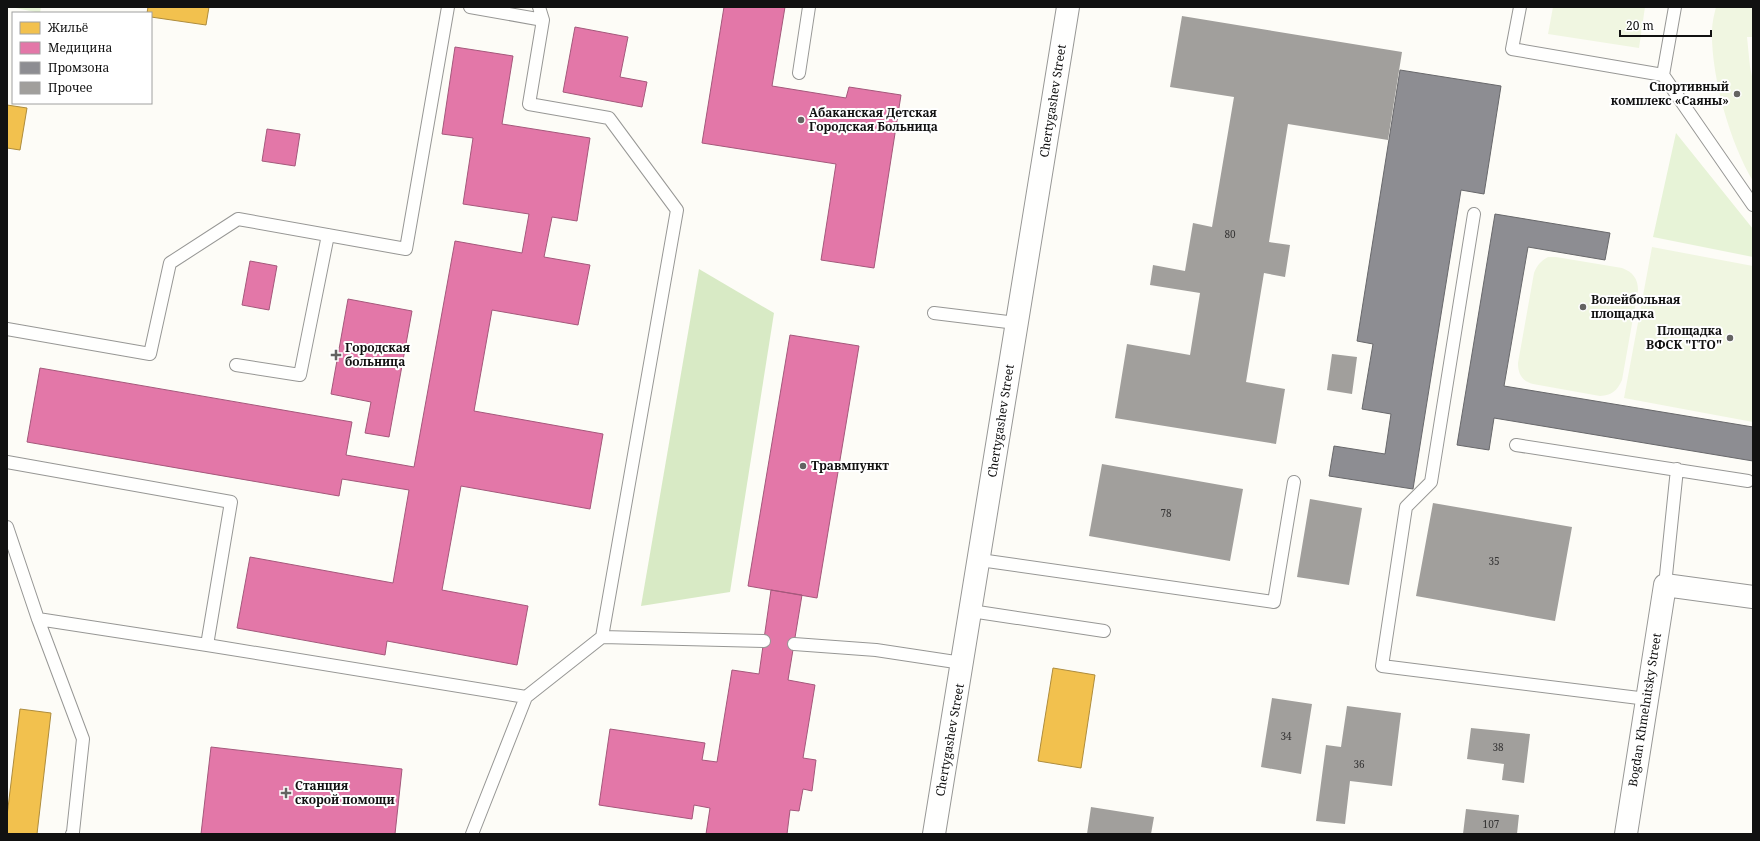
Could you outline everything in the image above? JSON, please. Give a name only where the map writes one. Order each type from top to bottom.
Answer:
[{"type":"street","name":"Chertygashev Street","points":[[934,834],[980,560],[1016,323],[1068,7]]},
{"type":"street","name":"Bogdan Khmelnitsky Street","points":[[1626,834],[1665,586]]},
{"type":"street","points":[[1665,586],[1753,597]]},
{"type":"lane","points":[[7,329],[150,354],[170,262],[238,219],[406,249],[448,7]]},
{"type":"lane","points":[[470,7],[543,20]]},
{"type":"lane","points":[[539,7],[543,20],[529,104],[609,118],[677,210],[602,637]]},
{"type":"lane","points":[[798,73],[809,7]]},
{"type":"lane","points":[[1520,7],[1512,49],[1663,75]]},
{"type":"lane","points":[[1675,7],[1663,75],[1753,205]]},
{"type":"lane","points":[[1474,214],[1431,482],[1406,507],[1382,666],[1647,699]]},
{"type":"lane","points":[[236,366],[300,375],[328,235]]},
{"type":"lane","points":[[934,313],[1016,323]]},
{"type":"lane","points":[[1516,445],[1748,481]]},
{"type":"lane","points":[[7,462],[232,502],[207,645]]},
{"type":"lane","points":[[1665,586],[1677,470]]},
{"type":"lane","points":[[980,560],[1274,602],[1294,482]]},
{"type":"lane","points":[[7,527],[38,620],[83,738],[72,834]]},
{"type":"lane","points":[[971,612],[1104,631]]},
{"type":"lane","points":[[38,620],[207,645],[526,697]]},
{"type":"lane","points":[[472,834],[526,697],[602,637],[764,641]]},
{"type":"lane","points":[[794,644],[876,650],[962,663]]},
{"type":"green space","points":[[11,7],[41,7],[40,12]]},
{"type":"green space","points":[[1553,7],[1645,7],[1639,48],[1548,34]]},
{"type":"green space","name":"Спортивный комплекс «Саяны»","points":[[1716,7],[1753,7],[1753,37],[1747,37],[1753,81],[1753,181],[1737,148],[1718,88],[1712,28]]},
{"type":"green space","points":[[1676,133],[1753,229],[1753,257],[1653,237]]},
{"type":"green space","points":[[1652,247],[1753,266],[1753,422],[1624,398]]},
{"type":"green space","points":[[1548,257],[1622,268],[1632,274],[1636,279],[1638,290],[1622,380],[1616,390],[1608,395],[1600,396],[1533,384],[1523,379],[1520,374],[1518,363],[1534,273],[1536,268],[1543,260]]},
{"type":"green space","points":[[699,269],[774,313],[730,592],[641,606]]},
{"type":"building: Жильё","points":[[148,7],[209,7],[206,25],[152,17],[152,12],[147,12]]},
{"type":"building: Жильё","points":[[7,105],[27,108],[20,150],[7,148]]},
{"type":"building: Жильё","points":[[1053,668],[1095,675],[1081,768],[1038,761]]},
{"type":"building: Жильё","points":[[20,709],[51,713],[37,834],[7,834],[7,816]]},
{"type":"building: Медицина","name":"Абаканская Детская Городская Больница","points":[[724,7],[785,7],[772,86],[846,98],[849,87],[901,95],[874,268],[821,260],[836,164],[702,143]]},
{"type":"building: Медицина","points":[[575,27],[628,37],[620,77],[647,82],[642,107],[563,92]]},
{"type":"building: Медицина","points":[[455,47],[513,56],[502,124],[590,138],[577,221],[552,217],[544,257],[590,265],[578,325],[492,310],[474,411],[603,434],[590,509],[461,486],[442,590],[528,606],[517,665],[387,641],[385,655],[237,628],[250,557],[393,583],[409,490],[342,479],[339,496],[27,442],[40,368],[352,422],[346,455],[414,467],[455,241],[522,253],[529,214],[463,204],[473,138],[442,134]]},
{"type":"building: Медицина","points":[[267,129],[300,134],[295,166],[262,161]]},
{"type":"building: Медицина","points":[[250,261],[277,266],[269,310],[242,305]]},
{"type":"building: Медицина","points":[[348,299],[412,311],[389,437],[365,433],[371,402],[331,394]]},
{"type":"building: Медицина","name":"Травмпункт","points":[[790,335],[859,346],[817,598],[748,586]]},
{"type":"building: Медицина","points":[[771,590],[802,595],[788,680],[815,685],[803,758],[816,760],[812,791],[803,789],[799,811],[790,810],[787,834],[706,834],[710,808],[694,805],[692,819],[599,805],[610,729],[705,743],[702,760],[717,762],[732,670],[759,674]]},
{"type":"building: Медицина","points":[[211,747],[402,769],[395,834],[201,834]]},
{"type":"building: Промзона","points":[[1400,70],[1501,86],[1484,194],[1461,190],[1413,489],[1329,476],[1334,446],[1385,454],[1391,414],[1362,409],[1373,344],[1357,341]]},
{"type":"building: Промзона","points":[[1495,214],[1610,233],[1605,260],[1528,247],[1504,386],[1753,427],[1753,461],[1494,418],[1489,450],[1457,445]]},
{"type":"building: Прочее","points":[[1182,16],[1402,52],[1388,140],[1288,124],[1269,242],[1290,245],[1285,277],[1264,273],[1246,382],[1285,389],[1276,444],[1115,418],[1127,344],[1190,355],[1200,293],[1150,285],[1153,265],[1185,271],[1193,223],[1212,227],[1234,97],[1170,87]]},
{"type":"building: Прочее","points":[[1332,354],[1357,357],[1352,394],[1327,390]]},
{"type":"building: Прочее","points":[[1102,464],[1243,489],[1230,561],[1089,536]]},
{"type":"building: Прочее","points":[[1310,499],[1362,508],[1349,585],[1297,577]]},
{"type":"building: Прочее","points":[[1433,503],[1572,527],[1555,621],[1416,596]]},
{"type":"building: Прочее","points":[[1272,698],[1312,704],[1301,774],[1261,767]]},
{"type":"building: Прочее","points":[[1347,706],[1401,713],[1392,786],[1350,781],[1345,824],[1316,821],[1326,745],[1341,747]]},
{"type":"building: Прочее","points":[[1471,728],[1530,734],[1524,783],[1502,780],[1504,764],[1467,759]]},
{"type":"building: Прочее","points":[[1091,807],[1154,817],[1151,834],[1087,834]]},
{"type":"building: Прочее","points":[[1466,809],[1519,815],[1517,834],[1463,834]]},
{"type":"place","name":"Спортивный комплекс «Саяны»","points":[[1737,94]]},
{"type":"place","name":"Абаканская Детская Городская Больница","points":[[801,120]]},
{"type":"place","name":"Волейбольная площадка","points":[[1583,307]]},
{"type":"place","name":"Площадка ВФСК \"ГТО\"","points":[[1730,338]]},
{"type":"place","name":"Городская больница","points":[[336,355]]},
{"type":"place","name":"Травмпункт","points":[[803,466]]},
{"type":"place","name":"Станция скорой помощи","points":[[286,793]]}]
